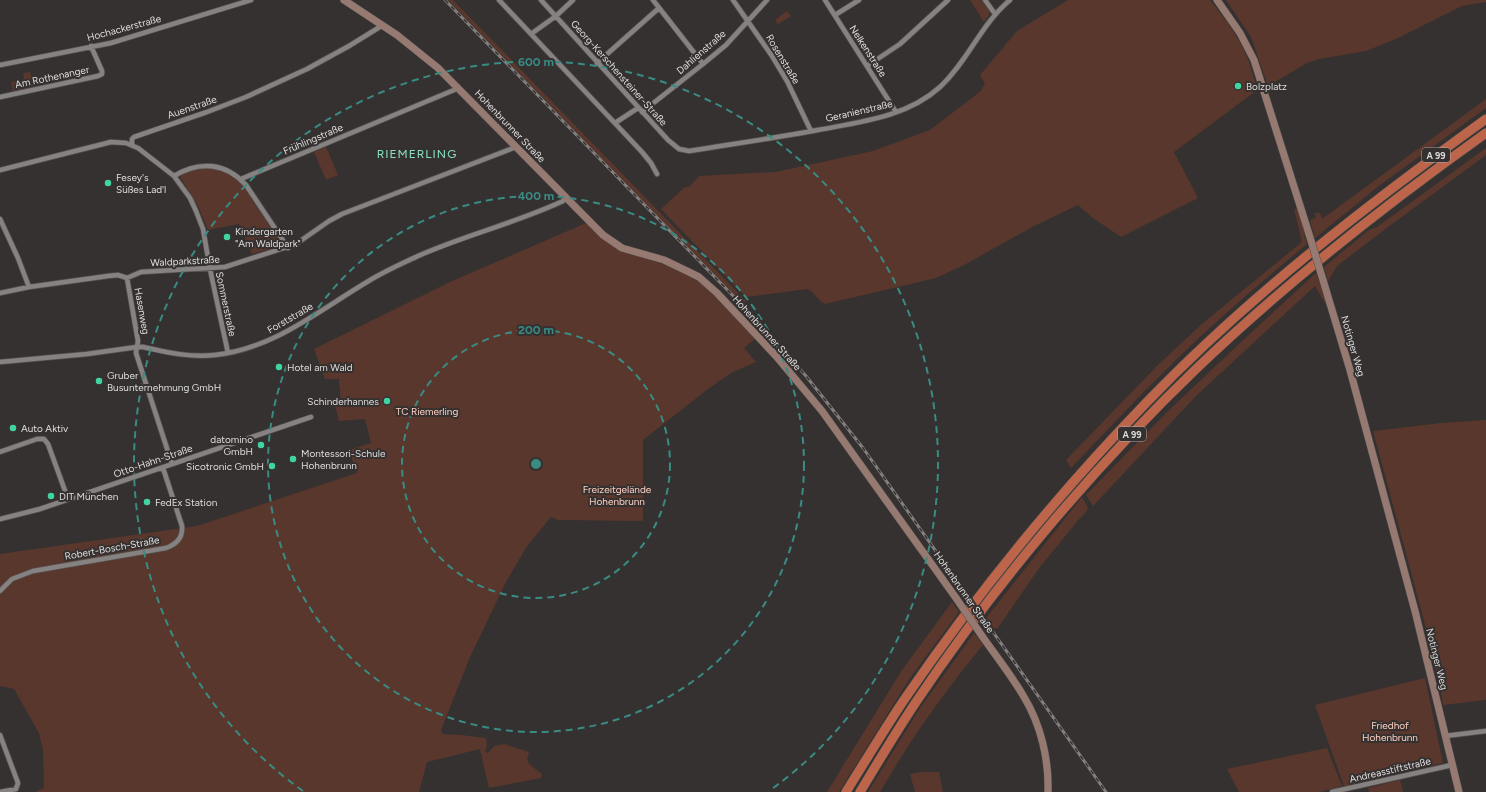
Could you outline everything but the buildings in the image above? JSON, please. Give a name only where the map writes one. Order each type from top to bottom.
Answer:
[{"type":"highway","name":"A 99","points":[[846,792],[906,697],[1008,560],[1067,490],[1148,402],[1223,329],[1310,253],[1386,193],[1486,119]]},
{"type":"highway","name":"A 99","points":[[860,792],[917,701],[977,617],[1016,567],[1074,498],[1150,415],[1225,342],[1314,264],[1393,202],[1486,133]]},
{"type":"street","name":"Hochackerstraße","points":[[0,65],[118,40],[251,0]]},
{"type":"street","name":"Hohenbrunner Straße","points":[[344,0],[430,60],[603,235],[614,244],[629,251],[676,265],[699,277],[717,293],[776,356],[822,411],[956,598],[1025,698],[1039,730],[1046,761],[1048,792]]},
{"type":"street","points":[[499,0],[615,123],[651,163],[658,174]]},
{"type":"street","name":"Georg-Kerschensteiner-Straße","points":[[541,0],[638,108],[675,146],[679,149],[689,151]]},
{"type":"street","points":[[531,34],[556,16],[572,0]]},
{"type":"street","points":[[653,0],[703,64]]},
{"type":"street","name":"Rosenstraße","points":[[733,0],[786,78],[811,131]]},
{"type":"street","name":"Dahlienstraße","points":[[642,112],[726,44],[767,0]]},
{"type":"street","name":"Nelkenstraße","points":[[825,0],[896,112]]},
{"type":"street","points":[[835,16],[859,0]]},
{"type":"street","points":[[867,66],[900,44],[948,0]]},
{"type":"street","points":[[985,0],[995,14]]},
{"type":"street","name":"Geranienstraße","points":[[689,151],[859,122],[884,116],[917,103],[940,87],[968,54],[995,14],[1010,0]]},
{"type":"street","name":"Notinger Weg","points":[[1217,0],[1240,33],[1254,60],[1309,234],[1350,370],[1398,550],[1459,792]]},
{"type":"street","points":[[597,63],[659,8]]},
{"type":"street","name":"Auenstraße","points":[[132,145],[132,139],[134,137],[207,112],[256,92],[308,68],[383,26]]},
{"type":"street","name":"Am Rothenanger","points":[[0,97],[102,74],[91,46]]},
{"type":"street","name":"Frühlingstraße","points":[[241,179],[458,87]]},
{"type":"street","points":[[615,123],[638,108]]},
{"type":"street","points":[[0,170],[112,142],[132,145]]},
{"type":"street","name":"Sommerstraße","points":[[132,145],[174,176],[190,198],[202,226],[228,353]]},
{"type":"street","name":"Waldparkstraße","points":[[0,293],[29,287],[111,276],[127,278],[141,272],[225,267],[288,248],[305,239],[329,221],[342,214],[516,147]]},
{"type":"street","points":[[174,176],[182,171],[204,165],[224,169],[241,179],[288,248]]},
{"type":"street","name":"Forststraße","points":[[0,362],[87,354],[137,347],[194,356],[228,353],[278,337],[369,281],[418,256],[457,240],[539,211],[562,201],[565,198]]},
{"type":"street","points":[[0,219],[18,258],[29,287]]},
{"type":"street","name":"Hasenweg","points":[[127,278],[138,341],[137,347]]},
{"type":"street","points":[[137,347],[136,353],[172,464]]},
{"type":"street","name":"Otto-Hahn-Straße","points":[[0,519],[40,508],[163,468],[311,417]]},
{"type":"street","points":[[0,452],[44,439],[48,444],[68,499]]},
{"type":"street","name":"Robert-Bosch-Straße","points":[[0,591],[12,579],[33,571],[166,548],[176,543],[181,535],[182,526],[163,468]]},
{"type":"street","points":[[1445,736],[1486,731]]},
{"type":"street","points":[[0,735],[18,782],[16,789],[0,792]]},
{"type":"street","name":"Andreasstiftstraße","points":[[1332,792],[1452,765]]},
{"type":"green space","points":[[448,0],[453,0],[746,301],[743,304]]},
{"type":"green space","points":[[970,0],[981,0],[989,11],[989,15],[984,22]]},
{"type":"green space","points":[[1068,0],[1210,0],[1232,30],[1248,59],[1257,90],[1174,152],[1198,198],[1121,237],[1093,218],[1078,205],[1034,226],[964,265],[936,278],[825,304],[807,289],[746,297],[661,209],[685,187],[689,187],[699,176],[776,172],[873,151],[930,130],[981,91],[985,83],[980,75],[1017,31]]},
{"type":"green space","points":[[1226,0],[1486,0],[1486,2],[1462,6],[1396,39],[1366,51],[1319,59],[1307,63],[1268,86],[1251,37]]},
{"type":"green space","points":[[787,11],[791,16],[778,24],[775,20]]},
{"type":"green space","points":[[30,72],[34,87],[13,92],[11,82],[24,79],[23,73]]},
{"type":"green space","points":[[1486,99],[1486,108],[1380,185],[1315,238],[1310,220],[1316,218],[1315,213],[1320,213],[1322,219]]},
{"type":"green space","points":[[326,147],[338,175],[326,180],[314,152]]},
{"type":"green space","points":[[1486,148],[1486,155],[1337,266],[1328,281],[1324,267],[1369,230],[1377,227]]},
{"type":"green space","points":[[200,168],[219,170],[229,174],[244,187],[281,243],[280,246],[252,254],[239,224],[208,230],[199,208],[180,177],[185,173]]},
{"type":"green space","points":[[1294,209],[1298,209],[1305,231],[1304,234],[1307,244],[1198,338],[1071,468],[1066,460],[1159,364],[1203,323],[1302,242]]},
{"type":"green space","points":[[586,223],[602,238],[621,251],[672,267],[704,284],[756,338],[744,348],[756,362],[731,373],[708,389],[643,440],[643,521],[558,520],[551,517],[527,546],[506,582],[470,657],[441,730],[442,734],[486,738],[487,745],[485,752],[488,753],[494,746],[504,744],[529,752],[527,760],[542,774],[541,778],[489,788],[480,749],[427,762],[419,792],[37,792],[44,788],[43,750],[39,733],[14,689],[0,686],[0,554],[197,526],[357,473],[349,450],[371,443],[365,419],[339,421],[335,405],[341,402],[339,379],[325,379],[314,349],[450,282]]},
{"type":"green space","points":[[1316,273],[1330,312],[1315,286],[1196,396],[1093,506],[1086,495],[1166,413]]},
{"type":"green space","points":[[1486,420],[1486,700],[1443,705],[1438,675],[1429,639],[1373,431],[1441,423]]},
{"type":"green space","points":[[1082,497],[1088,508],[1086,512],[1040,567],[997,629],[992,627],[986,618]]},
{"type":"green space","points":[[952,602],[959,612],[910,678],[839,792],[827,792],[902,670]]},
{"type":"green space","points":[[974,633],[983,645],[928,716],[880,792],[868,792],[920,708]]},
{"type":"green space","name":"Friedhof Hohenbrunn","points":[[1425,678],[1443,763],[1344,786],[1315,705]]},
{"type":"green space","points":[[1327,748],[1342,786],[1320,792],[1239,792],[1227,769]]},
{"type":"green space","points":[[939,772],[943,792],[915,792],[910,774]]},
{"type":"green space","points":[[1400,780],[1403,792],[1369,792],[1368,788]]},
{"type":"railway","points":[[445,0],[743,306],[806,376],[863,448],[1106,792]]},
{"type":"place","name":"Bolzplatz","points":[[1238,86]]},
{"type":"place","name":"Fesey's Süßes Lad'l","points":[[108,183]]},
{"type":"place","name":"Kindergarten \"Am Waldpark\"","points":[[227,237]]},
{"type":"place","name":"Hotel am Wald","points":[[279,367]]},
{"type":"place","name":"Gruber Busunternehmung GmbH","points":[[99,381]]},
{"type":"place","name":"Schinderhannes","points":[[387,401]]},
{"type":"place","name":"Auto Aktiv","points":[[13,428]]},
{"type":"place","name":"datomino GmbH","points":[[261,445]]},
{"type":"place","name":"Montessori-Schule Hohenbrunn","points":[[293,459]]},
{"type":"place","name":"Sicotronic GmbH","points":[[272,466]]},
{"type":"place","name":"DIT München","points":[[51,496]]},
{"type":"place","name":"FedEx Station","points":[[147,502]]},
{"type":"district","name":"RIEMERLING","points":[[417,154]]},
{"type":"park label","name":"TC Riemerling","points":[[427,411]]},
{"type":"park label","name":"Freizeitgelände Hohenbrunn","points":[[617,494]]}]
